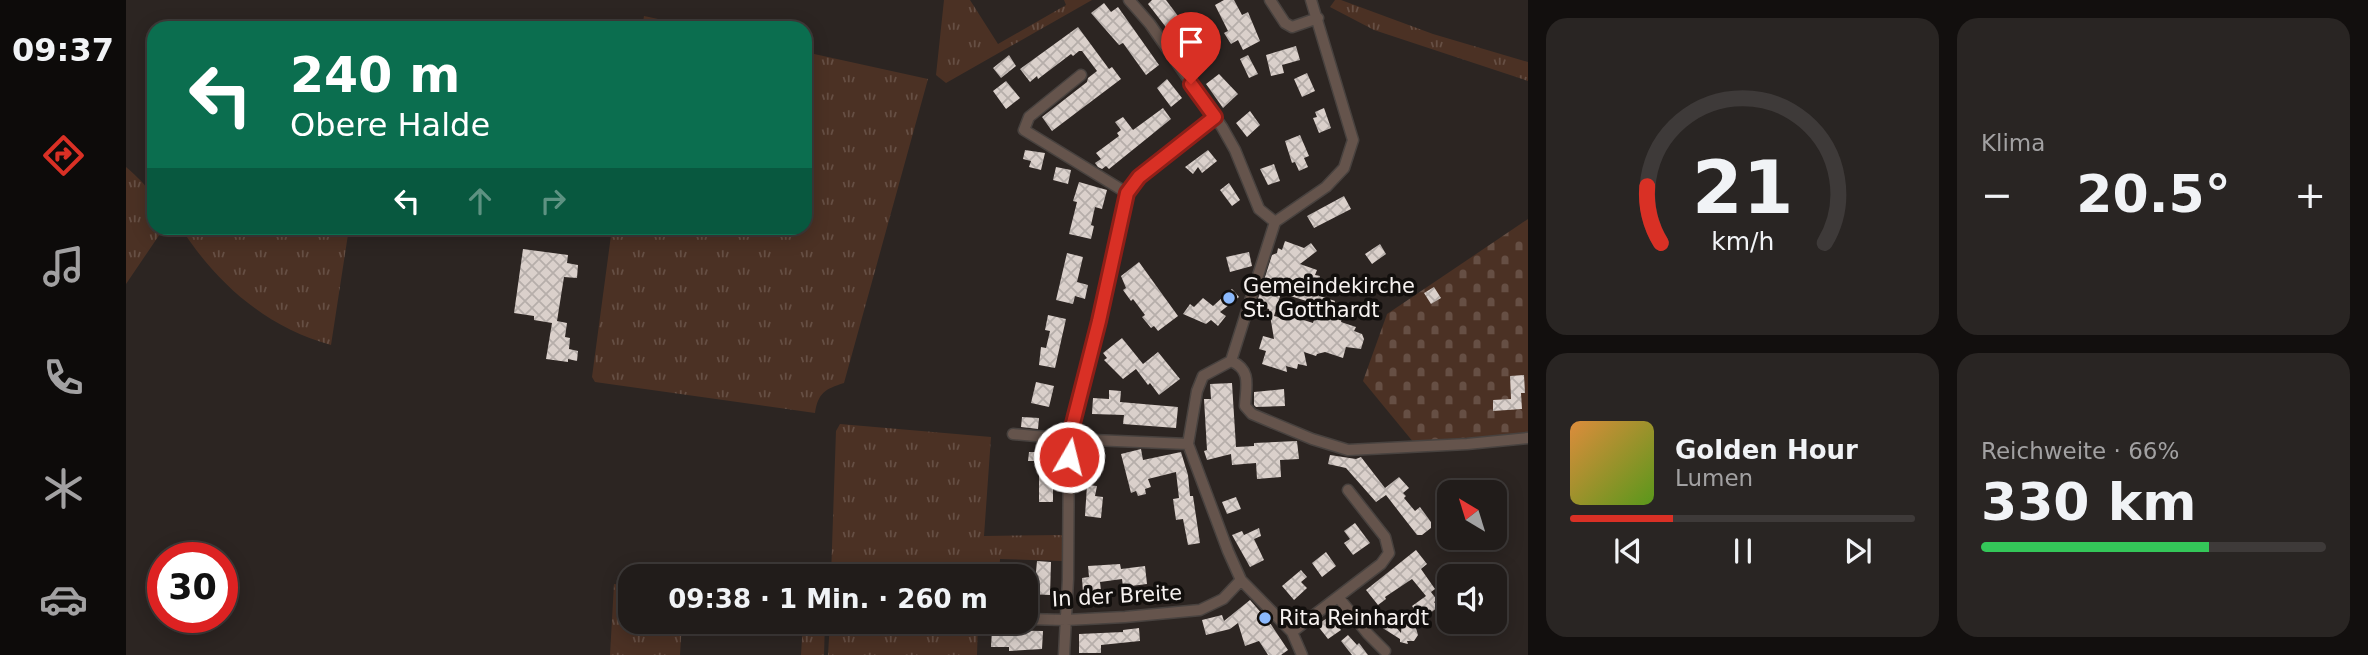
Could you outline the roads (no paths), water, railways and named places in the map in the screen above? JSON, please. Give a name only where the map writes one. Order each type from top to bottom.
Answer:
[{"type":"street","points":[[1129,0],[1150,24],[1215,117],[1235,150],[1259,209],[1275,222]]},
{"type":"street","points":[[1270,0],[1285,23],[1293,27],[1318,18]]},
{"type":"street","points":[[1303,655],[1292,632],[1241,580],[1188,444],[1197,391],[1203,376],[1230,360],[1275,222],[1326,187],[1344,168],[1349,156],[1353,139],[1311,0]]},
{"type":"street","points":[[1081,75],[1029,117],[1024,130],[1127,193]]},
{"type":"street","points":[[1064,655],[1069,439],[1099,321],[1127,193],[1139,177],[1215,117]]},
{"type":"street","points":[[1230,360],[1241,365],[1245,373],[1245,406],[1252,414],[1312,439],[1348,450],[1528,438]]},
{"type":"street","points":[[1013,434],[1188,444]]},
{"type":"street","points":[[1292,632],[1381,564],[1389,553],[1385,537],[1348,490]]},
{"type":"street","name":"In der Breite","points":[[1038,619],[1066,620],[1200,610],[1223,599],[1241,580]]},
{"type":"street","points":[[1338,597],[1385,651]]},
{"type":"place","name":"Gemeindekirche St. Gotthardt","points":[[1229,298]]},
{"type":"place","name":"Rita Reinhardt","points":[[1265,618]]}]
